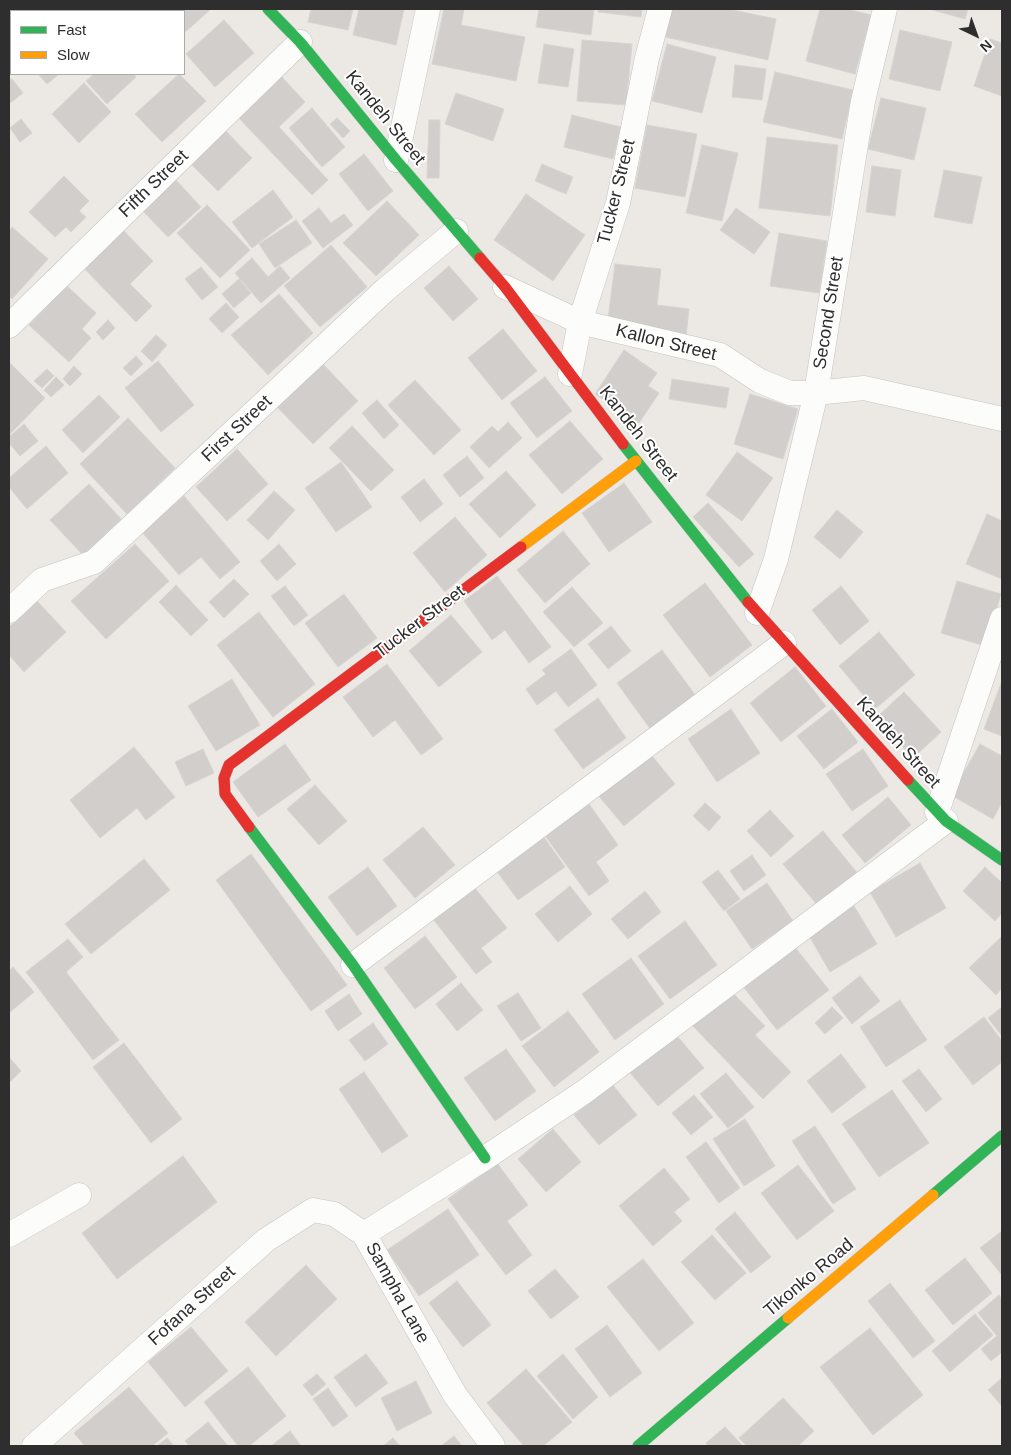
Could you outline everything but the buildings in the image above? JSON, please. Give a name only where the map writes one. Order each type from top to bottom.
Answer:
[{"type":"street","name":"Kandeh Street","points":[[268,9],[300,42],[396,160],[505,287],[636,461],[757,613],[942,817],[1002,860]]},
{"type":"street","points":[[396,160],[428,9]]},
{"type":"street","name":"Tucker Street","points":[[570,374],[580,322],[618,202],[660,9]]},
{"type":"street","name":"Second Street","points":[[757,613],[776,559],[816,393],[864,101],[885,9]]},
{"type":"street","name":"Fifth Street","points":[[9,326],[300,42]]},
{"type":"street","name":"First Street","points":[[9,611],[42,580],[94,562],[385,290],[456,231]]},
{"type":"street","name":"Kallon Street","points":[[505,287],[580,322],[720,355],[760,381],[790,393],[816,393],[864,388],[1002,419]]},
{"type":"street","name":"Tucker Street","points":[[353,964],[225,794],[224,778],[229,765],[636,461]]},
{"type":"street","points":[[942,817],[1002,619]]},
{"type":"street","points":[[485,1158],[353,964],[784,643]]},
{"type":"street","name":"Sampha Lane","points":[[494,1446],[455,1395],[364,1234],[485,1158],[584,1092],[942,817]]},
{"type":"street","name":"Tikonko Road","points":[[638,1446],[1002,1136]]},
{"type":"street","points":[[9,1235],[79,1196]]},
{"type":"street","name":"Fofana Street","points":[[34,1446],[266,1240],[313,1210],[334,1214],[364,1234]]},
{"type":"traffic: fast","points":[[268,9],[300,42],[396,160],[480,258]]},
{"type":"traffic: fast","points":[[623,444],[748,602]]},
{"type":"traffic: fast","points":[[908,780],[946,821],[1002,860]]},
{"type":"traffic: fast","points":[[249,827],[353,965],[485,1158]]},
{"type":"traffic: fast","points":[[933,1195],[1002,1136]]},
{"type":"traffic: fast","points":[[638,1446],[788,1318]]},
{"type":"traffic: slow","points":[[521,547],[636,461]]},
{"type":"traffic: slow","points":[[788,1318],[933,1195]]},
{"type":"traffic: jam","points":[[480,258],[505,287],[623,444]]},
{"type":"traffic: jam","points":[[249,827],[225,794],[224,778],[229,765],[521,547]]},
{"type":"traffic: jam","points":[[748,602],[908,780]]}]
